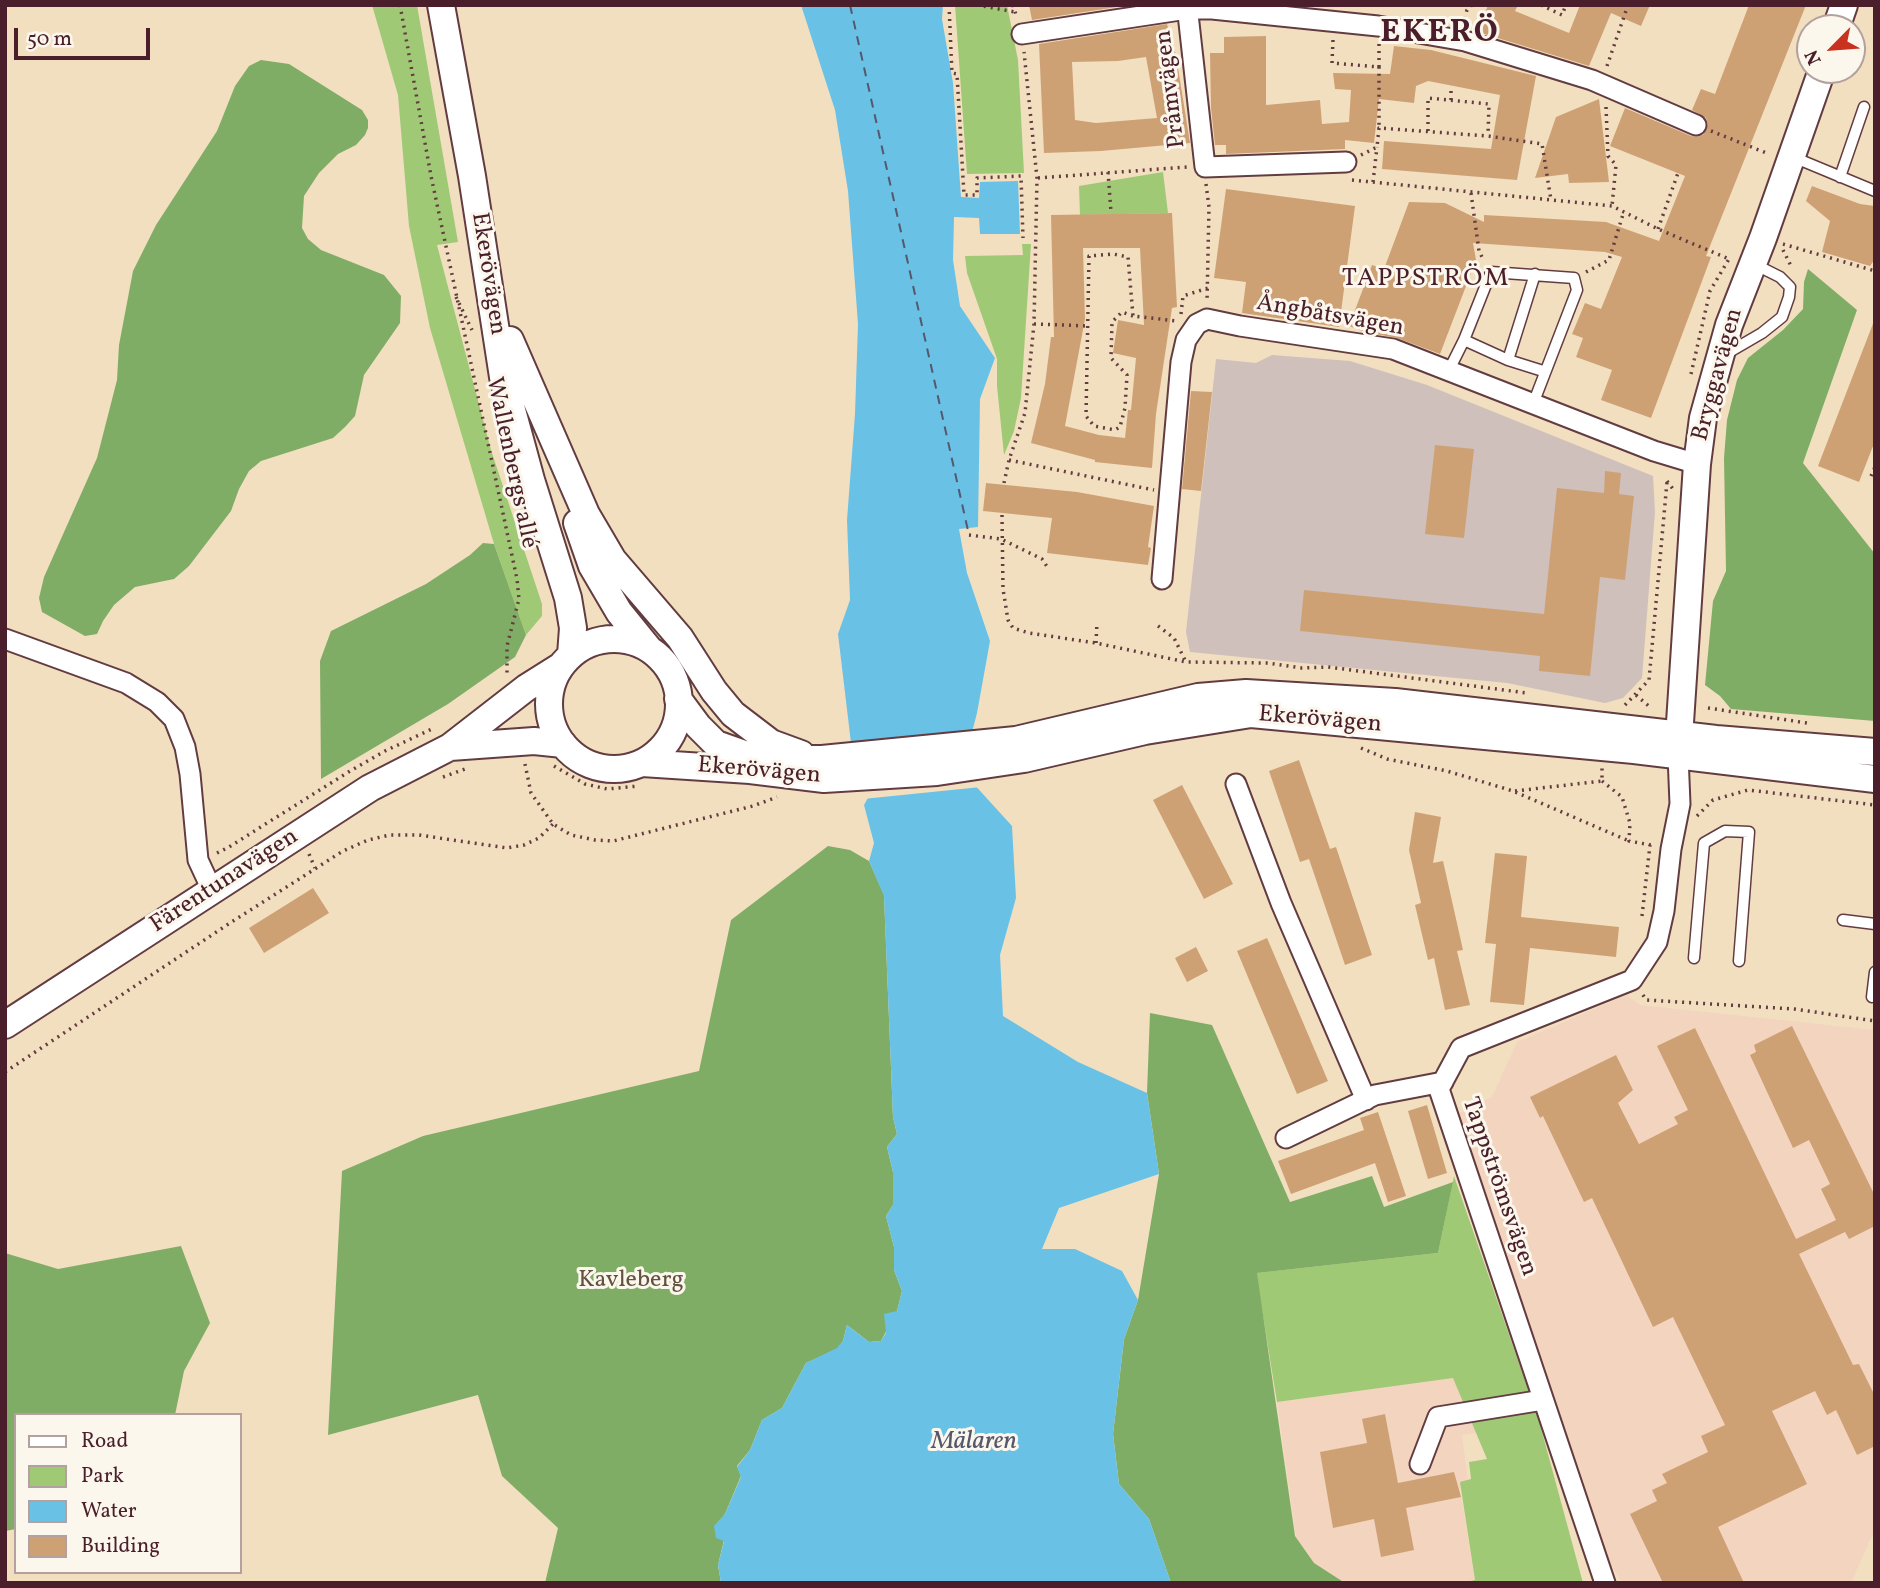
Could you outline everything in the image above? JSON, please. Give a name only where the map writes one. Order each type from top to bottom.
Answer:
[{"type":"main road","name":"Ekerövägen","points":[[441,5],[472,177],[503,377],[531,480],[568,598],[573,628],[566,660]]},
{"type":"main road","name":"Bryggavägen","points":[[1679,745],[1697,464],[1703,418],[1740,261],[1782,156],[1815,84]]},
{"type":"main road","name":"Ekerövägen","points":[[472,177],[510,340],[592,566],[619,612],[649,649]]},
{"type":"main road","name":"Ekerövägen","points":[[510,340],[586,514],[612,559],[680,638],[714,691],[733,714],[771,743],[821,766]]},
{"type":"main road","points":[[611,639],[626,640],[649,649],[668,668],[675,682],[677,716],[668,739],[643,774],[629,767],[601,767],[579,759],[563,744],[550,716],[550,692],[566,660],[585,647],[611,639]]},
{"type":"main road","name":"Färentunavägen","points":[[5,1025],[566,660]]},
{"type":"main road","name":"Ekerövägen","points":[[678,699],[698,726],[716,744],[758,759],[821,766],[937,772],[1024,759],[1135,722],[1198,697],[1246,693],[1395,702],[1679,745],[1875,779]]},
{"type":"main road","name":"Färentunavägen","points":[[447,736],[563,744]]},
{"type":"main road","name":"Ekerövägen","points":[[1679,745],[1875,752]]},
{"type":"main road","name":"Ekerövägen","points":[[643,774],[821,766]]},
{"type":"street","points":[[1022,34],[1187,7],[1325,15],[1465,41],[1659,103],[1696,125]]},
{"type":"street","name":"Pråmvägen","points":[[1187,7],[1205,167]]},
{"type":"street","points":[[1205,167],[1343,171]]},
{"type":"street","points":[[1162,579],[1181,362],[1186,340],[1202,321]]},
{"type":"street","name":"Ångbåtsvägen","points":[[1202,321],[1393,349],[1654,451],[1697,464]]},
{"type":"street","points":[[5,639],[126,683],[157,702],[174,719],[185,747],[190,774],[198,860],[212,890]]},
{"type":"street","points":[[1632,980],[1657,942],[1664,911],[1671,849],[1680,804],[1679,745]]},
{"type":"street","points":[[1236,783],[1286,915],[1366,1100]]},
{"type":"street","name":"Tappströmsvägen","points":[[1605,1583],[1439,1089],[1461,1048],[1632,980]]},
{"type":"street","points":[[1286,1138],[1375,1095],[1443,1082]]},
{"type":"street","points":[[1420,1464],[1438,1417],[1544,1400]]},
{"type":"lane","points":[[1840,177],[1864,107]]},
{"type":"lane","points":[[1782,156],[1875,191]]},
{"type":"lane","points":[[1719,357],[1762,333],[1782,317],[1790,287],[1780,277],[1740,261]]},
{"type":"lane","points":[[1449,370],[1464,340],[1490,272],[1574,278],[1577,290],[1533,404]]},
{"type":"lane","points":[[1508,360],[1535,274]]},
{"type":"lane","points":[[1464,340],[1508,360],[1544,371]]},
{"type":"lane","points":[[1694,958],[1704,843],[1725,831],[1749,832],[1739,961]]},
{"type":"lane","points":[[1843,920],[1875,924]]},
{"type":"lane","points":[[1872,997],[1875,972]]},
{"type":"path","name":"Wallenbergs allé","points":[[400,5],[456,297],[517,579],[519,599],[507,646],[508,681]]},
{"type":"path","points":[[949,5],[952,73],[957,74],[964,195],[977,195],[977,178],[1021,176],[1023,238]]},
{"type":"path","points":[[977,5],[1015,12]]},
{"type":"path","points":[[1004,483],[1025,413],[1034,324],[1037,178],[1022,34],[1013,5]]},
{"type":"path","points":[[1541,5],[1562,15],[1566,5]]},
{"type":"path","points":[[1600,82],[1628,5]]},
{"type":"path","points":[[1325,15],[1332,63],[1379,66],[1379,128],[1373,182]]},
{"type":"path","points":[[1451,86],[1451,100]]},
{"type":"path","points":[[1428,131],[1427,97],[1489,104],[1488,136]]},
{"type":"path","points":[[1607,125],[1608,156],[1616,164],[1612,206]]},
{"type":"path","points":[[1696,125],[1782,156]]},
{"type":"path","points":[[1379,128],[1488,136],[1542,144],[1551,200]]},
{"type":"path","points":[[1343,171],[1377,148]]},
{"type":"path","points":[[1037,178],[1156,168],[1205,167],[1209,207],[1202,321],[1133,316],[1122,312],[1111,322],[1111,358],[1127,375],[1125,408],[1120,427],[1115,430],[1094,426],[1086,416],[1089,256],[1113,253],[1128,257],[1133,316]]},
{"type":"path","points":[[1343,171],[1373,182],[1612,206],[1658,229],[1740,261]]},
{"type":"path","points":[[1108,172],[1111,212]]},
{"type":"path","points":[[1658,229],[1678,173]]},
{"type":"path","points":[[1471,192],[1479,251],[1490,272]]},
{"type":"path","points":[[1574,278],[1609,260],[1624,211]]},
{"type":"path","points":[[1792,268],[1777,243],[1875,271]]},
{"type":"path","points":[[456,297],[474,333]]},
{"type":"path","points":[[1034,324],[1088,326]]},
{"type":"path","points":[[1009,460],[1170,493]]},
{"type":"path","points":[[1871,476],[1875,467]]},
{"type":"path","points":[[1615,710],[1626,705],[1649,680],[1667,481]]},
{"type":"path","points":[[1002,515],[1003,589],[1008,620],[1013,628],[1029,634],[1096,643],[1186,662],[1328,667]]},
{"type":"path","points":[[969,535],[1001,539],[1042,559],[1048,568]]},
{"type":"path","points":[[1096,643],[1097,622]]},
{"type":"path","points":[[1158,626],[1174,638],[1186,662]]},
{"type":"path","points":[[1636,695],[1653,710]]},
{"type":"path","points":[[1708,708],[1811,723]]},
{"type":"path","points":[[198,860],[229,847],[385,751],[447,736]]},
{"type":"path","points":[[1356,745],[1387,759],[1447,771],[1513,791],[1629,841],[1650,845],[1641,926]]},
{"type":"path","points":[[517,759],[525,762],[531,793],[553,824],[571,835],[613,841],[753,806],[786,793]]},
{"type":"path","points":[[544,762],[585,784],[607,789],[643,774]]},
{"type":"path","points":[[1602,764],[1602,781]]},
{"type":"path","points":[[440,778],[471,768]]},
{"type":"path","points":[[1513,791],[1602,781],[1622,797],[1630,823],[1629,841]]},
{"type":"path","points":[[1689,823],[1713,800],[1748,790],[1875,805]]},
{"type":"path","points":[[5,1072],[343,851],[368,840],[390,835],[419,835],[507,848],[524,845],[539,838],[553,824]]},
{"type":"path","points":[[315,868],[308,855],[317,849]]},
{"type":"path","points":[[1632,980],[1646,1000],[1794,1009],[1875,1021]]},
{"type":"shaded area","points":[[1272,355],[1350,361],[1427,385],[1653,476],[1655,512],[1642,678],[1623,698],[1605,703],[1507,683],[1190,652],[1186,632],[1216,359],[1256,363]]},
{"type":"shaded area","points":[[1627,995],[1640,1005],[1875,1030],[1875,1529],[1851,1583],[1622,1583],[1610,1563],[1453,1116],[1492,1097],[1517,1042]]},
{"type":"shaded area","points":[[1512,1369],[1520,1427],[1462,1435],[1468,1481],[1460,1490],[1475,1581],[1345,1583],[1314,1563],[1296,1537],[1277,1402]]},
{"type":"green space","points":[[372,5],[417,5],[458,242],[437,245],[491,450],[542,604],[542,616],[526,635],[494,544],[430,328],[409,226],[398,95]]},
{"type":"green space","points":[[955,5],[1007,5],[1018,60],[1024,173],[967,174]]},
{"type":"green space","points":[[261,60],[289,64],[362,110],[368,120],[365,135],[356,145],[338,154],[319,173],[304,196],[302,228],[308,239],[321,250],[384,275],[401,296],[400,323],[364,375],[355,416],[345,427],[333,438],[261,461],[249,471],[231,511],[189,566],[174,579],[135,587],[114,605],[97,634],[85,636],[42,612],[39,598],[44,577],[97,458],[117,380],[119,345],[133,271],[156,225],[217,131],[235,86],[249,66]]},
{"type":"green space","points":[[1163,172],[1168,213],[1080,215],[1079,186]]},
{"type":"green space","points":[[1022,244],[1031,244],[1021,398],[1014,431],[1004,455],[997,359],[967,273],[965,256],[1023,255]]},
{"type":"green space","points":[[1808,269],[1857,310],[1803,463],[1875,554],[1875,721],[1731,709],[1705,685],[1713,601],[1726,571],[1724,458],[1727,420],[1737,380],[1748,358],[1783,330],[1803,309],[1804,282]]},
{"type":"green space","points":[[483,543],[494,544],[526,635],[515,657],[448,704],[321,779],[320,661],[331,631],[426,584],[470,555]]},
{"type":"green space","name":"Kavleberg","points":[[828,846],[850,850],[869,861],[884,895],[893,1117],[897,1134],[887,1147],[893,1172],[893,1205],[886,1216],[894,1247],[894,1270],[902,1291],[897,1311],[881,1341],[869,1342],[847,1325],[843,1341],[837,1349],[806,1363],[782,1408],[762,1420],[750,1450],[737,1466],[741,1476],[725,1514],[715,1526],[724,1540],[718,1565],[721,1583],[545,1583],[558,1528],[502,1476],[478,1395],[328,1435],[342,1171],[423,1136],[699,1071],[731,920]]},
{"type":"green space","points":[[1150,1013],[1212,1025],[1290,1202],[1372,1176],[1384,1207],[1453,1182],[1438,1253],[1257,1273],[1295,1536],[1314,1563],[1345,1583],[1171,1583],[1149,1519],[1119,1484],[1113,1434],[1124,1339],[1138,1300],[1159,1174],[1147,1093]]},
{"type":"green space","points":[[1454,1176],[1539,1421],[1583,1583],[1462,1583],[1475,1580],[1460,1482],[1471,1479],[1469,1462],[1487,1459],[1453,1378],[1277,1402],[1256,1273],[1438,1253]]},
{"type":"green space","points":[[181,1246],[210,1323],[184,1371],[175,1413],[14,1413],[14,1529],[5,1531],[5,1253],[58,1269]]},
{"type":"water","name":"Mälaren","points":[[801,5],[943,5],[942,19],[953,83],[961,197],[979,198],[980,182],[1018,181],[1020,234],[980,234],[979,218],[954,217],[953,260],[960,306],[995,358],[980,399],[978,527],[959,529],[967,573],[990,641],[977,713],[962,771],[1012,826],[1016,898],[1000,955],[1003,1016],[1078,1062],[1147,1093],[1159,1174],[1059,1208],[1042,1249],[1075,1249],[1122,1271],[1138,1300],[1124,1339],[1113,1434],[1119,1484],[1149,1519],[1171,1583],[721,1583],[718,1565],[724,1541],[716,1538],[714,1526],[725,1514],[741,1477],[737,1467],[750,1450],[762,1420],[782,1408],[806,1363],[837,1348],[843,1341],[847,1325],[869,1342],[881,1341],[886,1333],[884,1314],[897,1311],[902,1291],[894,1270],[894,1247],[886,1216],[893,1205],[893,1172],[887,1147],[897,1134],[893,1117],[884,896],[869,861],[874,843],[864,805],[884,769],[864,749],[851,743],[838,634],[850,600],[847,520],[858,324],[848,191],[835,110]]},
{"type":"pier","points":[[880,768],[966,770],[981,787],[863,799]]},
{"type":"building","points":[[1029,5],[1130,5],[1032,20]]},
{"type":"building","points":[[1488,5],[1518,5],[1515,11],[1569,33],[1580,5],[1650,5],[1641,26],[1611,13],[1589,66],[1478,32]]},
{"type":"building","points":[[1749,5],[1806,5],[1802,14],[1796,14],[1796,30],[1706,256],[1711,257],[1651,418],[1601,400],[1612,370],[1576,357],[1583,338],[1572,334],[1585,303],[1601,309],[1622,257],[1605,252],[1473,243],[1476,260],[1440,354],[1397,338],[1349,326],[1372,265],[1384,269],[1409,202],[1445,203],[1484,222],[1484,215],[1606,222],[1659,241],[1685,176],[1610,146],[1625,108],[1698,137],[1704,134],[1708,124],[1706,118],[1692,110],[1701,89],[1715,94]]},
{"type":"building","points":[[1167,24],[1176,55],[1190,143],[1044,153],[1039,44]],"holes":[[[1146,57],[1157,118],[1096,123],[1075,120],[1072,62],[1118,61]]]},
{"type":"building","points":[[1266,36],[1266,105],[1320,100],[1322,124],[1349,122],[1351,90],[1335,89],[1333,73],[1390,74],[1394,46],[1431,50],[1536,76],[1517,180],[1382,169],[1384,141],[1491,149],[1500,95],[1428,81],[1416,86],[1414,103],[1379,99],[1374,143],[1345,140],[1345,149],[1226,154],[1226,145],[1215,145],[1210,53],[1224,53],[1224,37]]},
{"type":"building","points":[[1599,99],[1609,182],[1569,183],[1568,174],[1535,178],[1556,117]]},
{"type":"building","points":[[1812,186],[1860,204],[1875,206],[1875,259],[1870,266],[1822,252],[1830,221],[1806,201]]},
{"type":"building","points":[[1226,189],[1355,206],[1339,327],[1242,313],[1246,282],[1214,278]]},
{"type":"building","points":[[1172,213],[1177,307],[1172,308],[1156,414],[1152,468],[1095,462],[1031,443],[1045,384],[1051,337],[1054,337],[1051,215]],"holes":[[[1083,248],[1140,248],[1144,325],[1118,320],[1113,353],[1136,358],[1131,410],[1128,410],[1125,438],[1099,435],[1065,426],[1085,319]]]},
{"type":"building","points":[[1874,321],[1875,441],[1859,482],[1818,466]]},
{"type":"building","points":[[1191,391],[1212,392],[1201,491],[1182,489]]},
{"type":"building","points":[[1435,445],[1474,449],[1464,538],[1425,534]]},
{"type":"building","points":[[1605,471],[1621,473],[1619,494],[1634,496],[1625,580],[1600,577],[1590,676],[1539,671],[1540,656],[1300,631],[1304,590],[1544,614],[1557,488],[1604,493]]},
{"type":"building","points":[[986,483],[1077,492],[1154,506],[1148,565],[1047,553],[1052,518],[983,511]]},
{"type":"building","points":[[1299,760],[1330,849],[1336,847],[1372,955],[1345,965],[1309,859],[1300,862],[1269,771]]},
{"type":"building","points":[[1182,785],[1233,884],[1204,899],[1153,800]]},
{"type":"building","points":[[1415,812],[1441,817],[1433,863],[1443,861],[1463,950],[1457,951],[1470,1005],[1445,1010],[1434,958],[1428,960],[1415,905],[1421,903],[1409,850]]},
{"type":"building","points":[[1495,853],[1527,856],[1521,917],[1619,927],[1616,957],[1530,948],[1524,1005],[1490,1002],[1496,944],[1485,943]]},
{"type":"building","points":[[313,888],[329,913],[264,953],[249,928]]},
{"type":"building","points":[[1267,938],[1328,1081],[1297,1094],[1237,951]]},
{"type":"building","points":[[1196,947],[1208,971],[1187,982],[1175,958]]},
{"type":"building","points":[[1792,1026],[1875,1196],[1875,1226],[1849,1239],[1845,1232],[1799,1254],[1853,1365],[1859,1364],[1875,1396],[1875,1446],[1857,1455],[1836,1410],[1827,1415],[1815,1391],[1772,1411],[1807,1484],[1718,1527],[1744,1583],[1663,1583],[1630,1514],[1657,1501],[1652,1490],[1667,1483],[1662,1474],[1708,1452],[1701,1436],[1725,1425],[1673,1317],[1653,1327],[1592,1198],[1584,1202],[1543,1116],[1540,1118],[1530,1097],[1616,1055],[1633,1090],[1618,1103],[1639,1144],[1678,1124],[1674,1117],[1688,1110],[1657,1046],[1695,1028],[1796,1239],[1836,1220],[1821,1189],[1830,1184],[1809,1140],[1793,1148],[1750,1055],[1756,1052],[1754,1045]]},
{"type":"building","points":[[1427,1105],[1447,1173],[1428,1179],[1408,1111]]},
{"type":"building","points":[[1378,1112],[1406,1196],[1388,1202],[1375,1163],[1291,1194],[1278,1161],[1364,1130],[1360,1118]]},
{"type":"building","points":[[1385,1414],[1398,1483],[1454,1472],[1461,1497],[1406,1508],[1414,1550],[1381,1557],[1374,1519],[1333,1528],[1320,1452],[1367,1443],[1362,1419]]},
{"type":"ferry route","points":[[850,5],[969,535]]},
{"type":"district","name":"EKERÖ","points":[[1440,35]]},
{"type":"district","name":"TAPPSTRÖM","points":[[1426,280]]}]
